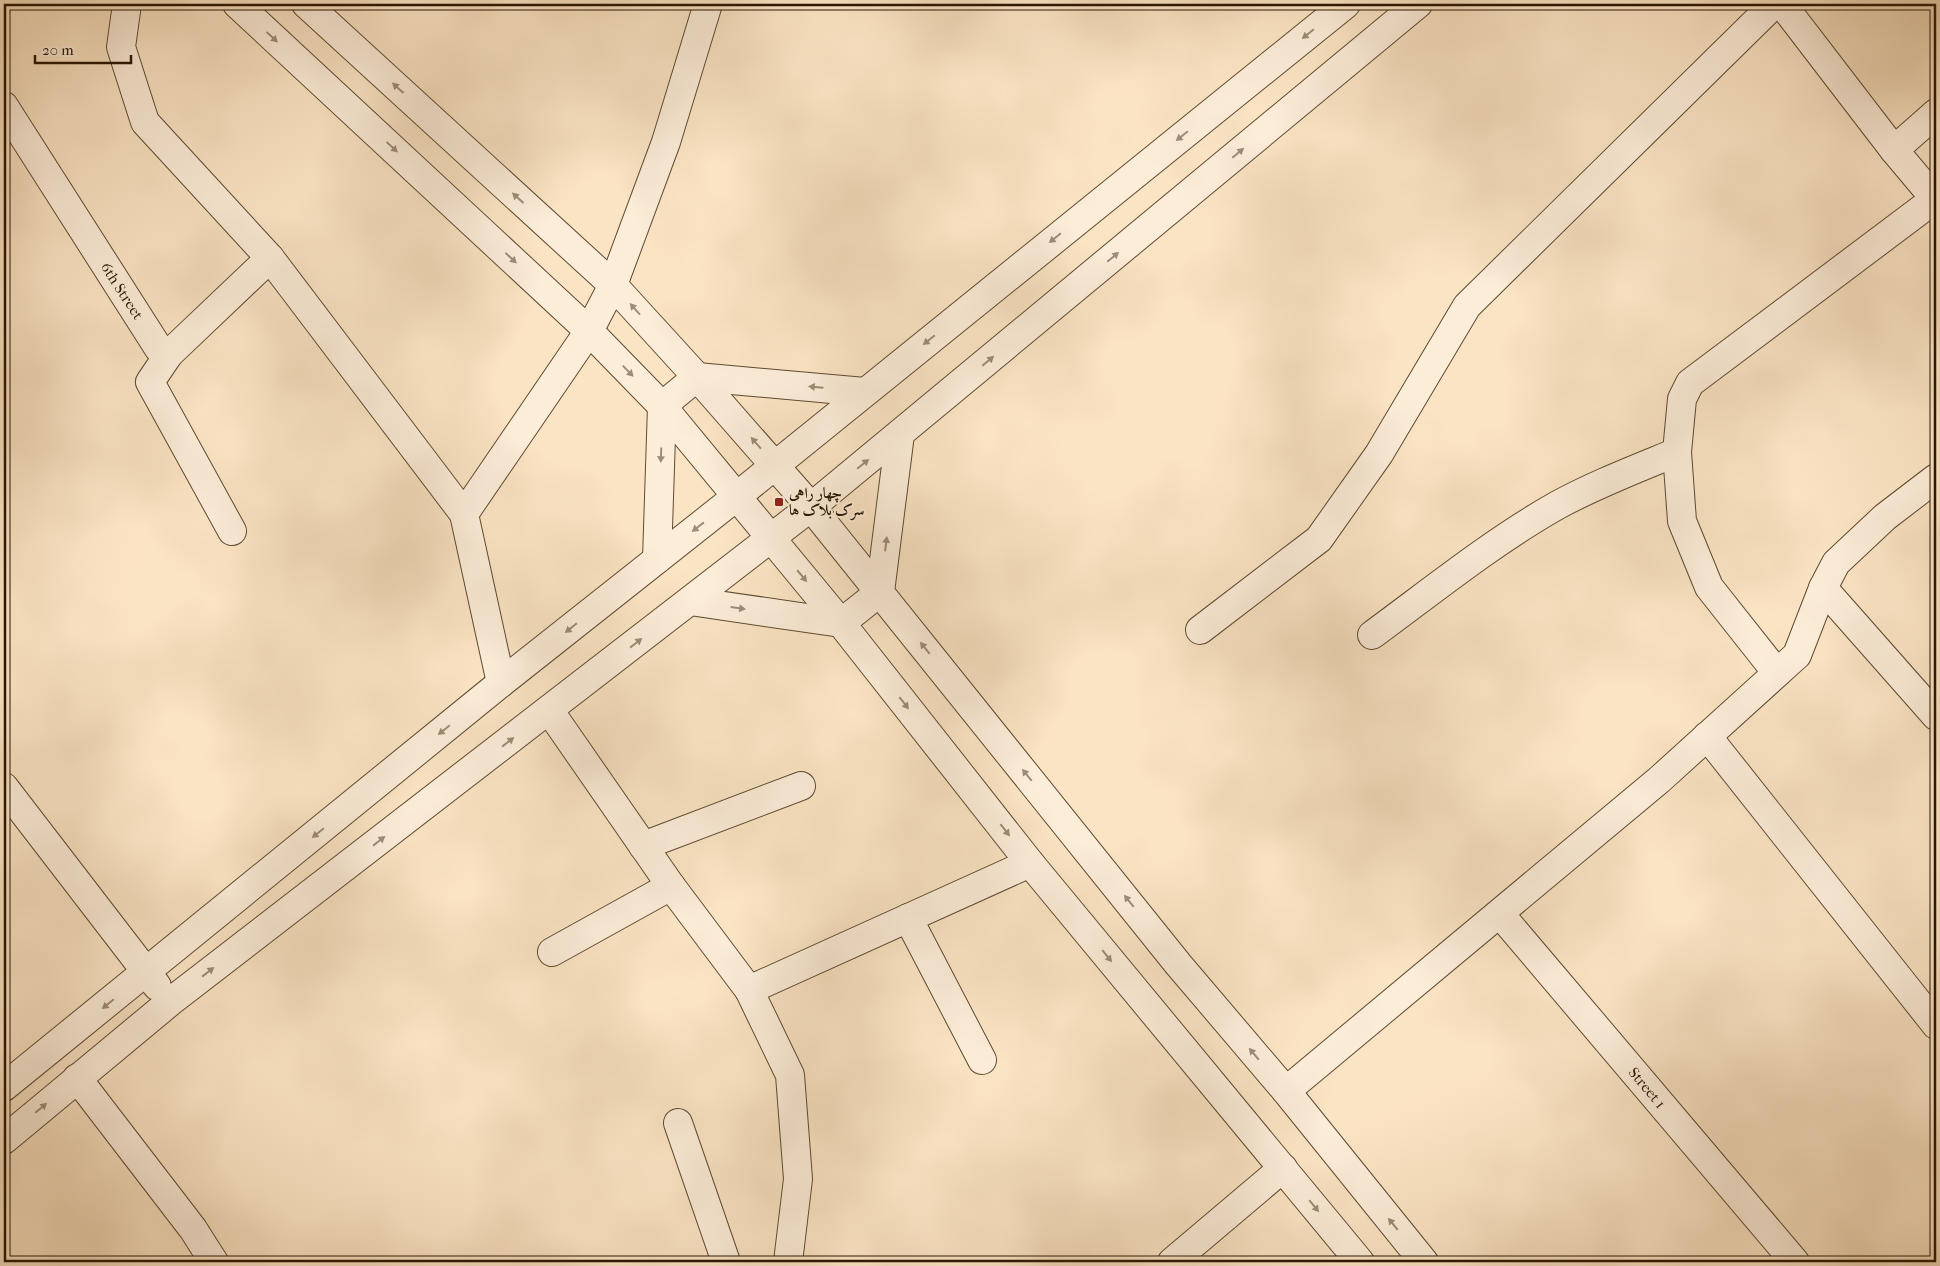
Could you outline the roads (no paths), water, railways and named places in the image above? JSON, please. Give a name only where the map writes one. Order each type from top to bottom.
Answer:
[{"type":"street","points":[[127,4],[122,47],[145,122],[270,258],[464,514],[502,683]]},
{"type":"street","points":[[237,4],[589,330],[662,406],[841,623],[1030,863],[1360,1262]]},
{"type":"street","points":[[306,4],[613,285],[697,377],[810,507],[880,592],[1178,964],[1286,1091],[1424,1262]]},
{"type":"street","points":[[464,514],[589,330],[613,285],[666,142],[708,4]]},
{"type":"street","points":[[4,1087],[502,683],[775,466],[1346,4]]},
{"type":"street","points":[[4,1140],[170,1002],[810,507],[1418,4]]},
{"type":"street","points":[[1200,630],[1319,539],[1379,454],[1467,306],[1774,4]]},
{"type":"street","points":[[1777,673],[1709,587],[1682,521],[1677,452],[1682,399],[1690,383],[1936,199],[1894,150],[1782,4]]},
{"type":"street","name":"6th Street","points":[[4,106],[159,349],[169,354]]},
{"type":"street","points":[[1894,150],[1936,113]]},
{"type":"street","points":[[232,531],[150,382],[169,354],[270,258]]},
{"type":"street","points":[[657,559],[662,406],[697,377],[865,392]]},
{"type":"street","points":[[690,601],[841,623],[880,592],[900,434]]},
{"type":"street","points":[[1372,635],[1515,532],[1557,506],[1677,452]]},
{"type":"street","points":[[1286,1091],[1659,780],[1777,673],[1796,655],[1823,588],[1836,563],[1885,517],[1936,478]]},
{"type":"street","points":[[1823,588],[1936,716]]},
{"type":"street","points":[[549,710],[671,886],[749,990],[790,1075],[798,1179],[788,1262]]},
{"type":"street","points":[[1706,736],[1936,1025]]},
{"type":"street","points":[[643,846],[802,786]]},
{"type":"street","points":[[4,787],[170,1002]]},
{"type":"street","points":[[749,990],[1030,863]]},
{"type":"street","points":[[552,952],[671,886]]},
{"type":"street","name":"Street 1","points":[[1500,914],[1795,1262]]},
{"type":"street","points":[[908,918],[982,1060]]},
{"type":"street","points":[[77,1078],[193,1229],[214,1262]]},
{"type":"street","points":[[678,1123],[726,1262]]},
{"type":"street","points":[[1172,1262],[1283,1168]]},
{"type":"place","name":"چهار راهی سرک بلاک ها","points":[[779,502]]}]
